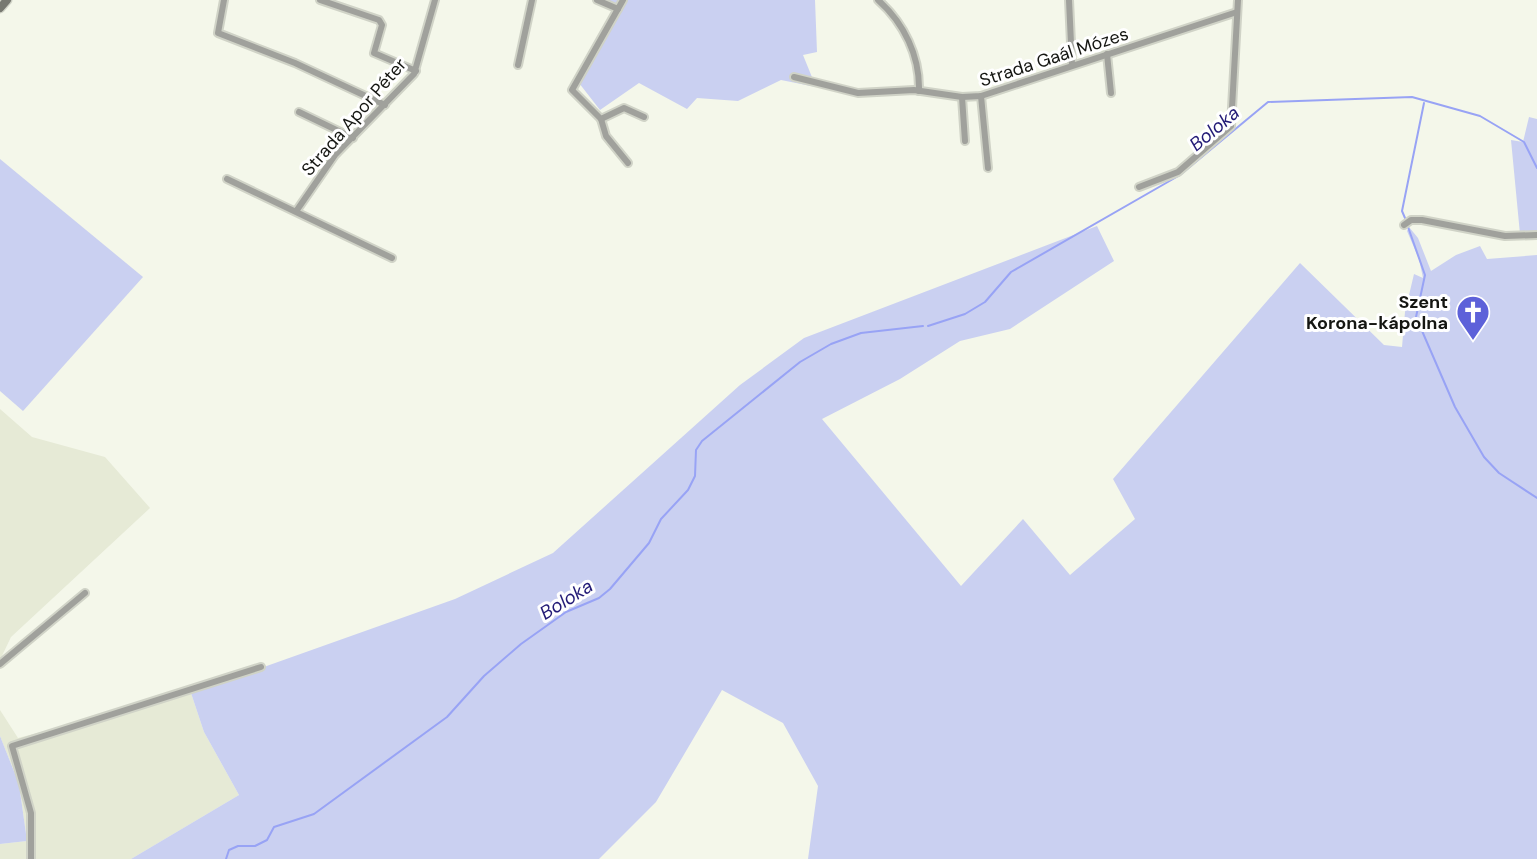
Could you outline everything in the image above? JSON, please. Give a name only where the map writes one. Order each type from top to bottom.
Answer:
[{"type":"street","points":[[0,8],[7,0]]},
{"type":"street","points":[[224,0],[218,33],[295,62],[385,105]]},
{"type":"street","points":[[320,0],[379,20],[382,25],[374,53],[416,71]]},
{"type":"street","name":"Strada Apor Péter","points":[[297,210],[335,155],[416,71],[435,0]]},
{"type":"street","points":[[518,65],[532,0]]},
{"type":"street","points":[[597,0],[618,9]]},
{"type":"street","points":[[623,0],[572,90],[601,119],[606,136],[628,163]]},
{"type":"street","points":[[878,0],[911,45],[918,63],[919,91]]},
{"type":"street","points":[[1069,0],[1072,65]]},
{"type":"street","points":[[1139,187],[1178,172],[1231,126],[1238,0]]},
{"type":"street","name":"Strada Gaál Mózes","points":[[794,77],[858,93],[919,91],[962,97],[981,96],[1237,12]]},
{"type":"street","points":[[1107,54],[1111,93]]},
{"type":"street","points":[[981,96],[988,168]]},
{"type":"street","points":[[962,97],[965,141]]},
{"type":"street","points":[[601,119],[624,108],[644,117]]},
{"type":"street","points":[[299,112],[353,138]]},
{"type":"street","points":[[227,179],[297,210],[392,258]]},
{"type":"street","points":[[1404,225],[1411,220],[1422,220],[1505,236],[1537,235]]},
{"type":"street","points":[[0,664],[85,593]]},
{"type":"street","points":[[31,859],[31,813],[12,746],[261,667]]},
{"type":"shaded area","points":[[600,0],[815,0],[817,52],[803,55],[816,87],[781,80],[738,101],[697,98],[687,109],[639,83],[600,110],[579,83],[619,13]]},
{"type":"shaded area","points":[[1529,117],[1537,119],[1537,231],[1520,234],[1511,140],[1523,142]]},
{"type":"shaded area","points":[[0,159],[143,277],[23,411],[0,391]]},
{"type":"shaded area","points":[[1097,226],[1114,261],[1010,329],[960,341],[900,379],[822,419],[961,586],[1023,519],[1070,575],[1135,519],[1113,479],[1300,263],[1384,345],[1402,347],[1405,312],[1414,274],[1423,278],[1419,259],[1407,231],[1409,227],[1418,238],[1431,271],[1456,255],[1480,246],[1487,259],[1537,255],[1537,859],[808,859],[818,786],[783,723],[722,690],[656,802],[599,859],[131,859],[239,795],[204,732],[191,693],[455,599],[553,553],[740,385],[804,338]]},
{"type":"shaded area","points":[[0,409],[32,437],[105,457],[150,508],[11,637],[0,660]]},
{"type":"shaded area","points":[[191,693],[204,732],[239,795],[131,859],[0,859],[0,844],[27,841],[19,784],[0,736],[0,710],[18,738]]},
{"type":"shaded area","points":[[0,736],[19,784],[27,841],[0,844]]},
{"type":"waterway","name":"Boloka","points":[[928,326],[965,314],[985,302],[1011,272],[1180,175],[1268,102],[1412,97],[1480,116],[1524,142],[1537,168]]},
{"type":"waterway","points":[[1405,218],[1402,211],[1424,103]]},
{"type":"waterway","points":[[1408,227],[1425,275],[1416,317],[1455,407],[1484,457],[1499,473],[1537,498]]},
{"type":"waterway","name":"Boloka","points":[[226,859],[229,850],[238,846],[255,846],[267,840],[274,827],[314,814],[447,717],[484,676],[521,644],[566,612],[599,598],[610,589],[649,543],[661,519],[688,490],[695,476],[696,450],[702,441],[800,362],[831,344],[861,333],[923,326]]},
{"type":"place","name":"Szent Korona-kápolna","points":[[1473,342]]}]
